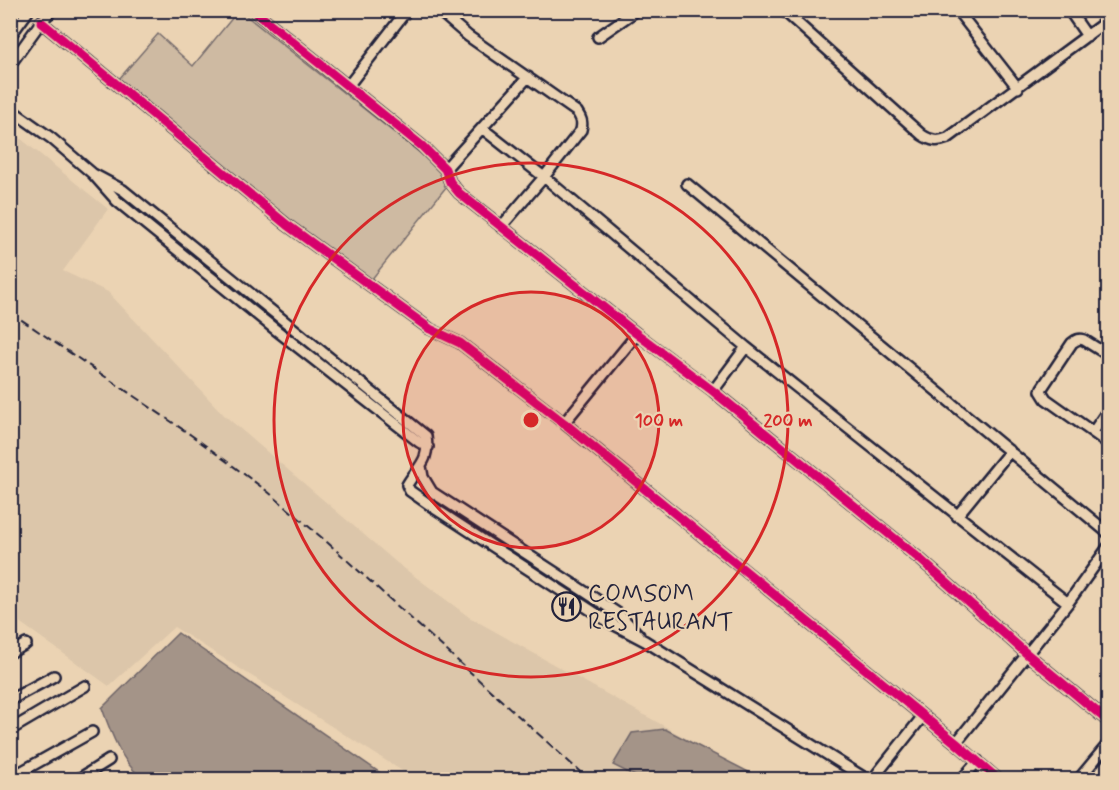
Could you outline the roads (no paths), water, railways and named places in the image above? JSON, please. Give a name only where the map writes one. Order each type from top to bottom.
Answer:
[{"type":"street","points":[[10,36],[29,10]]},
{"type":"street","points":[[10,65],[52,10]]},
{"type":"street","points":[[254,10],[422,146],[445,169],[450,182],[459,193],[713,391],[921,560],[1027,654],[1108,721]]},
{"type":"street","points":[[348,86],[407,10]]},
{"type":"street","points":[[438,10],[468,36],[577,112],[581,118],[581,130],[501,227]]},
{"type":"street","points":[[598,37],[638,10]]},
{"type":"street","points":[[783,10],[922,135],[941,141],[1018,88],[1108,20]]},
{"type":"street","points":[[957,10],[1018,88]]},
{"type":"street","points":[[1069,10],[1087,36]]},
{"type":"street","points":[[41,22],[287,225],[430,329],[460,343],[564,423],[978,760],[999,780]]},
{"type":"street","points":[[445,169],[528,77]]},
{"type":"street","points":[[10,109],[51,138],[93,174],[123,190],[274,315],[426,436],[428,447],[421,466],[406,485],[410,491],[437,510],[609,622],[645,641],[870,780],[923,716]]},
{"type":"street","points":[[483,129],[544,177],[746,347],[1068,603]]},
{"type":"street","points":[[687,184],[1108,533]]},
{"type":"street","points":[[564,423],[637,334]]},
{"type":"street","points":[[1108,355],[1084,340],[1076,340],[1041,391],[1046,399],[1108,443]]},
{"type":"street","points":[[713,391],[746,347]]},
{"type":"street","points":[[1093,432],[1108,410]]},
{"type":"street","points":[[957,516],[1010,451]]},
{"type":"street","points":[[421,466],[423,477],[432,492],[619,614],[645,641]]},
{"type":"street","points":[[496,549],[502,538]]},
{"type":"street","points":[[956,743],[1068,603],[1108,548]]},
{"type":"street","points":[[10,653],[26,644]]},
{"type":"street","points":[[10,700],[54,676]]},
{"type":"street","points":[[10,730],[85,686]]},
{"type":"street","points":[[10,778],[92,732]]},
{"type":"street","points":[[1078,780],[1108,744]]},
{"type":"street","points":[[77,780],[109,760]]},
{"type":"street","points":[[961,780],[978,760]]},
{"type":"railway","points":[[10,312],[191,435],[267,491],[328,543],[589,780]]},
{"type":"place","name":"COMSOM RESTAURANT","points":[[567,607]]}]
